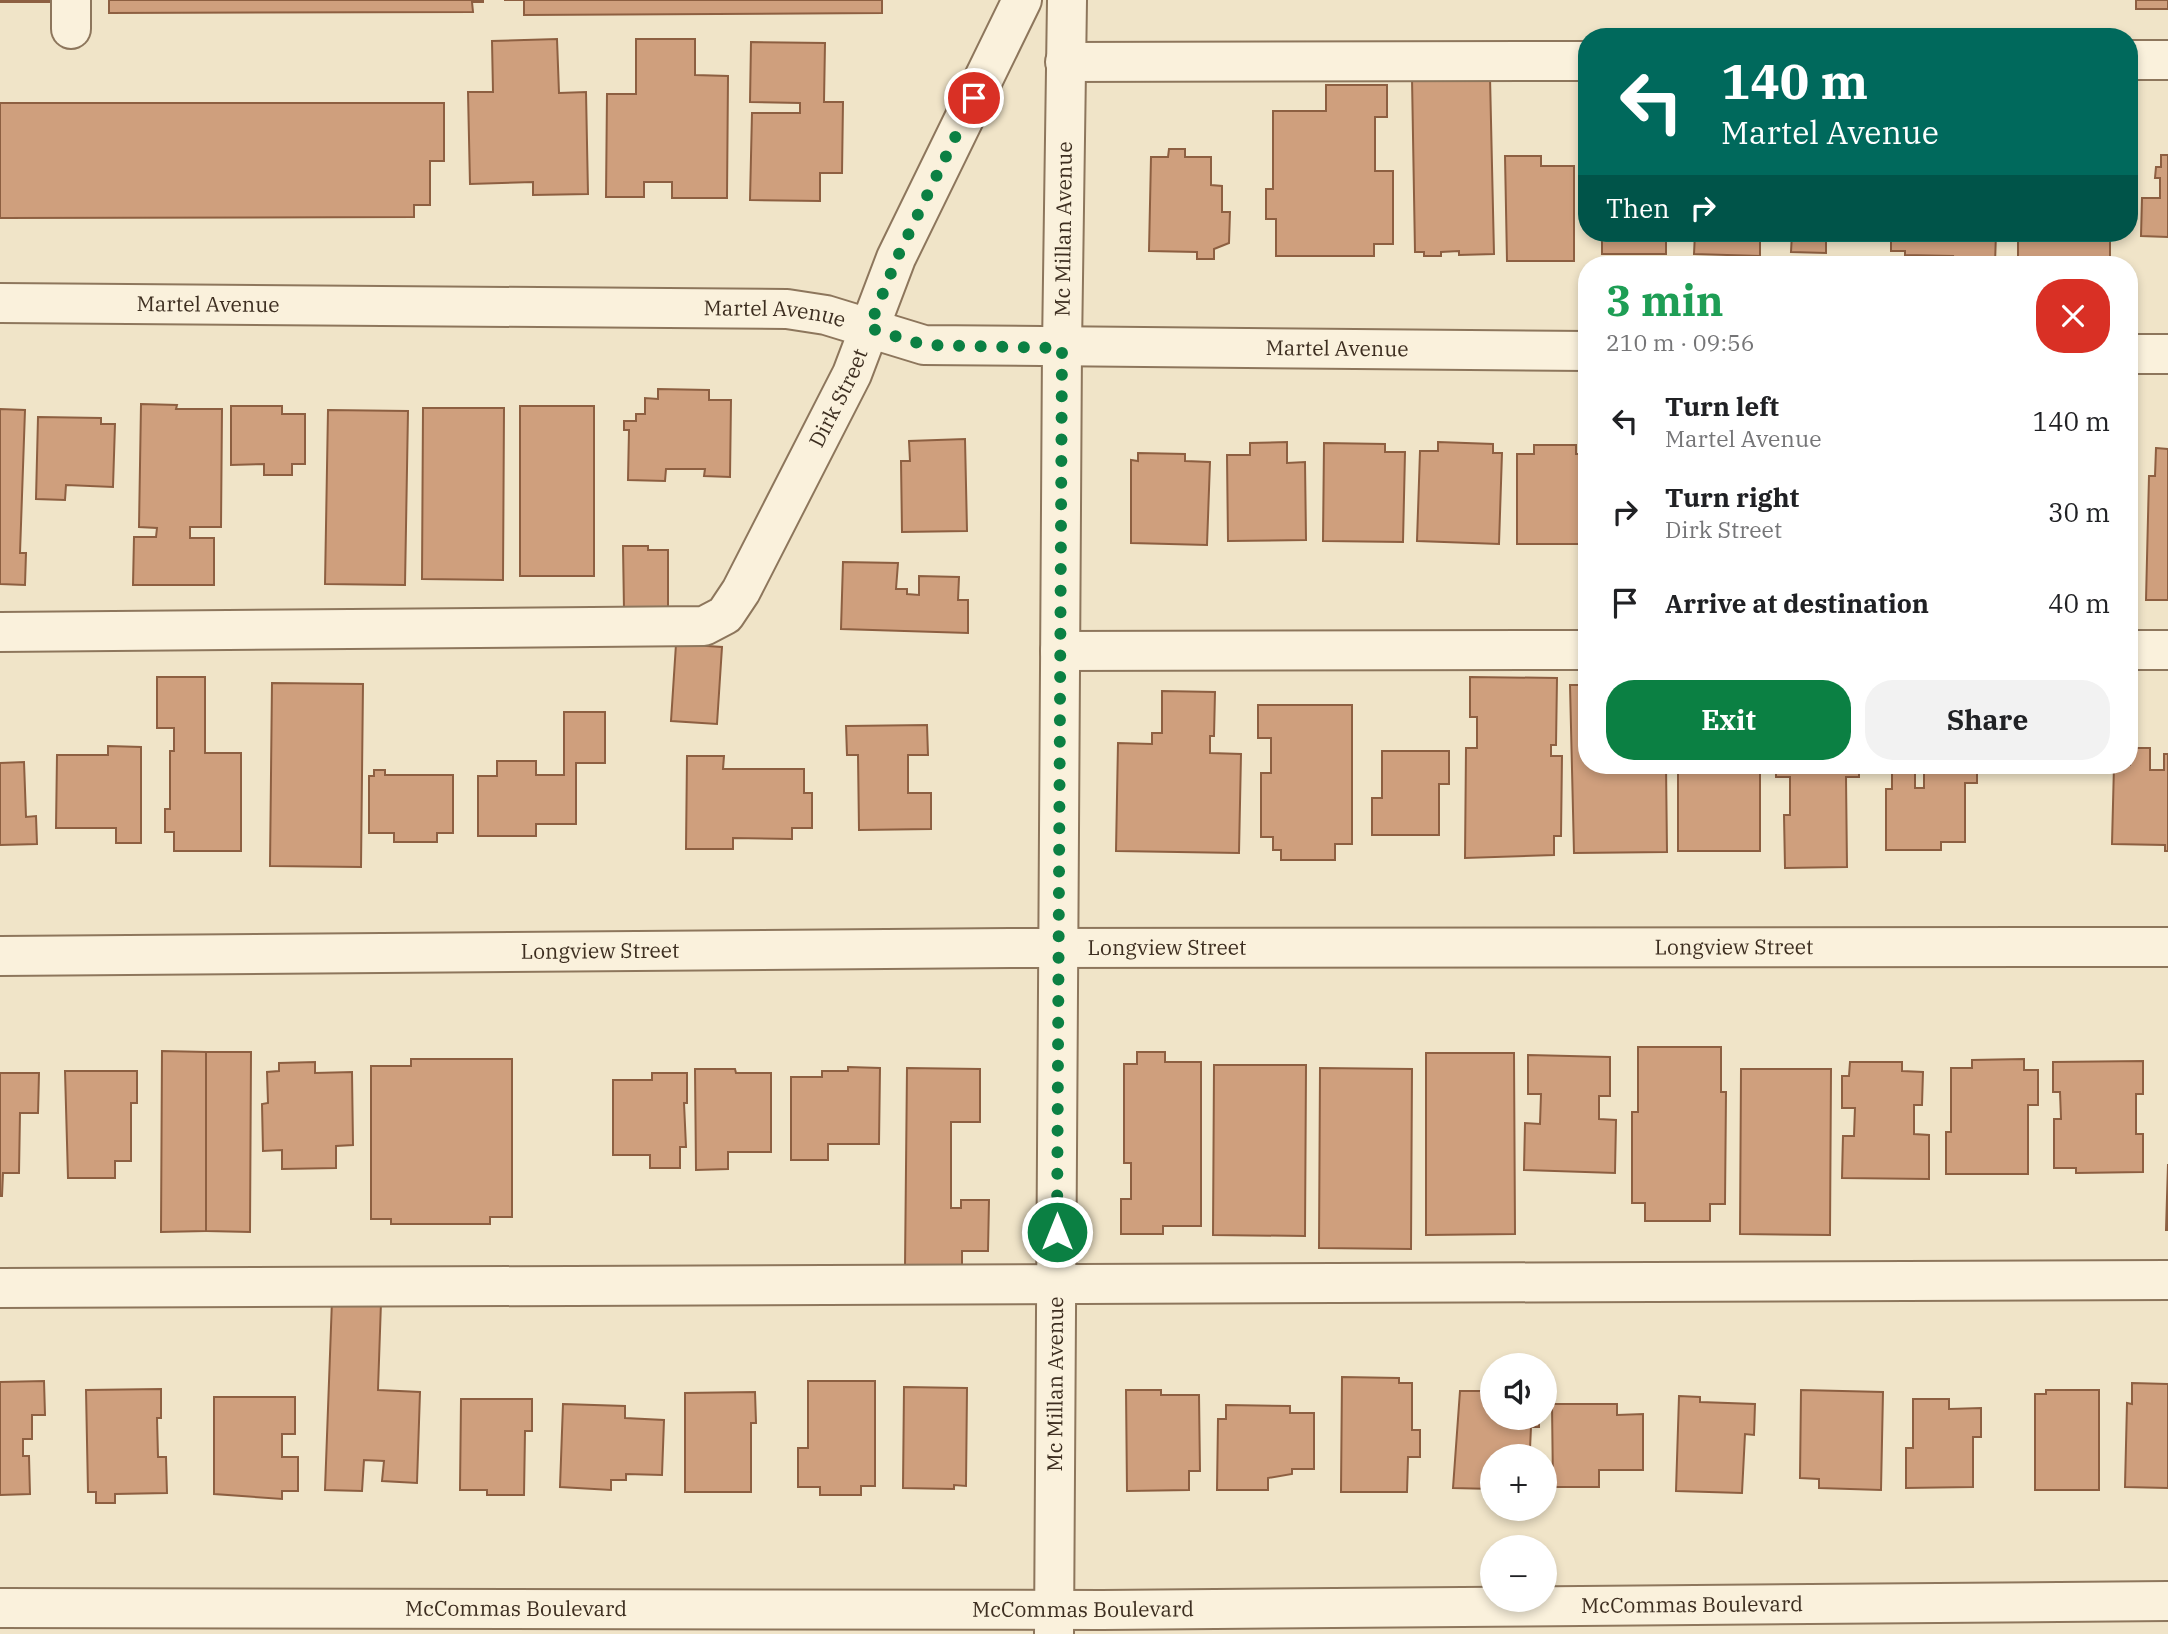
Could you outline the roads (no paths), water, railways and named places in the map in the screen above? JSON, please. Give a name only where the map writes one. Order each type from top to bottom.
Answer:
[{"type":"street","points":[[1015,15],[1066,30],[1578,60]]},
{"type":"street","name":"Dirk Street","points":[[0,632],[704,626],[725,615],[741,591],[852,374],[897,258],[1015,15]]},
{"type":"street","name":"Mc Millan Avenue","points":[[1054,1622],[1066,30]]},
{"type":"street","points":[[2138,60],[2168,60]]},
{"type":"street","name":"Martel Avenue","points":[[0,303],[788,309],[826,315],[924,345],[1578,351]]},
{"type":"street","points":[[2138,354],[2168,354]]},
{"type":"street","points":[[1060,651],[1578,650]]},
{"type":"street","points":[[2138,650],[2168,650]]},
{"type":"street","name":"Longview Street","points":[[0,956],[1059,948],[2168,947]]},
{"type":"street","points":[[0,1288],[2168,1280]]},
{"type":"street","name":"McCommas Boulevard","points":[[0,1608],[1054,1622],[2168,1601]]}]
